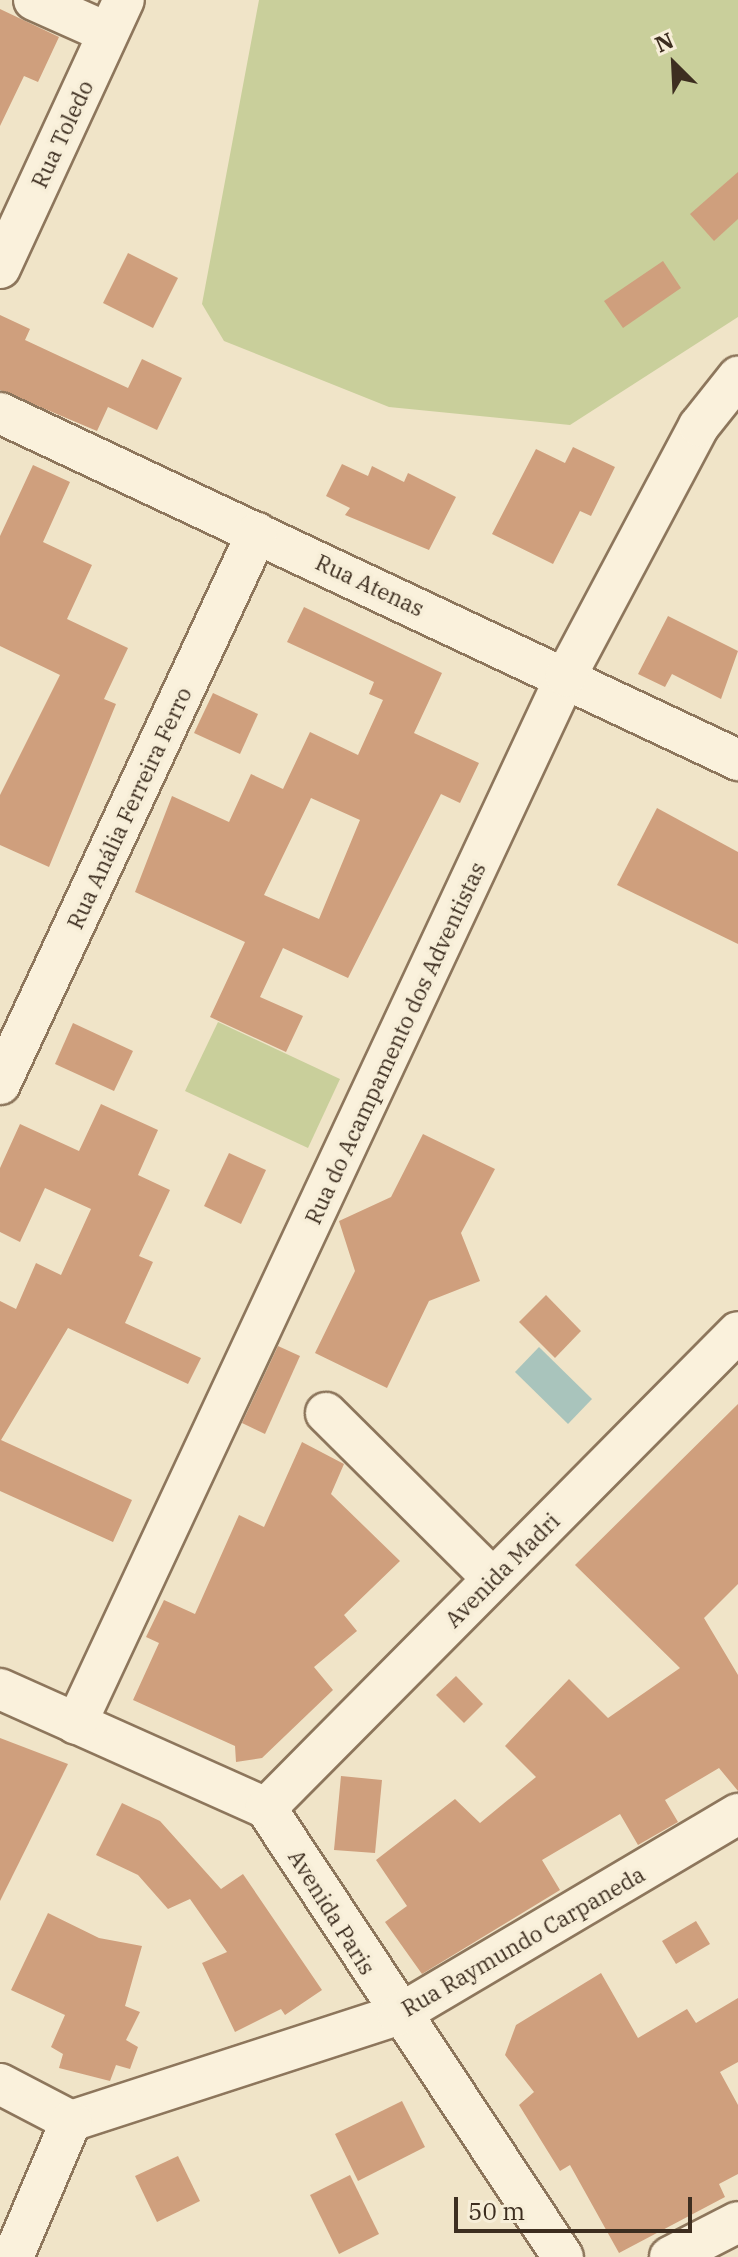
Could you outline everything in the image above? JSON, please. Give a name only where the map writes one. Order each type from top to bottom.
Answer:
[{"type":"street","points":[[34,0],[116,17]]},
{"type":"street","name":"Rua Toledo","points":[[0,268],[116,17]]},
{"type":"street","name":"Rua do Acampamento dos Adventistas","points":[[76,1724],[566,676],[699,426],[738,377]]},
{"type":"street","name":"Rua Atenas","points":[[0,413],[566,676],[738,760]]},
{"type":"street","name":"Rua Anália Ferreira Ferro","points":[[0,1084],[257,533]]},
{"type":"street","name":"Avenida Madri","points":[[266,1808],[738,1332]]},
{"type":"street","points":[[326,1413],[493,1579]]},
{"type":"street","points":[[0,1689],[266,1808]]},
{"type":"street","name":"Avenida Paris","points":[[266,1808],[398,2015],[563,2257]]},
{"type":"street","name":"Rua Raymundo Carpaneda","points":[[71,2121],[398,2015],[738,1814]]},
{"type":"street","points":[[0,2084],[71,2121],[13,2257]]},
{"type":"street","points":[[670,2257],[738,2222]]},
{"type":"green space","points":[[259,0],[738,0],[738,317],[570,425],[389,407],[224,341],[202,304]]},
{"type":"green space","points":[[218,1022],[340,1079],[308,1148],[185,1091]]},
{"type":"water","points":[[539,1347],[592,1399],[568,1424],[515,1372]]},
{"type":"building","points":[[0,9],[59,37],[38,82],[24,76],[0,126]]},
{"type":"building","points":[[738,172],[738,219],[714,241],[690,214]]},
{"type":"building","points":[[128,253],[178,278],[153,328],[103,303]]},
{"type":"building","points":[[663,261],[681,288],[623,328],[604,301]]},
{"type":"building","points":[[0,315],[30,329],[25,340],[128,388],[142,359],[182,378],[157,430],[108,407],[97,431],[0,390]]},
{"type":"building","points":[[573,447],[615,467],[591,516],[580,511],[553,564],[492,534],[536,449],[565,463]]},
{"type":"building","points":[[342,464],[368,476],[372,466],[404,482],[408,473],[456,497],[429,550],[345,515],[350,508],[326,496]]},
{"type":"building","points":[[33,465],[70,482],[43,542],[92,565],[67,619],[128,648],[104,699],[116,704],[49,867],[0,845],[0,795],[60,675],[0,646],[0,536]]},
{"type":"building","points":[[304,607],[442,673],[414,733],[479,763],[460,803],[441,794],[348,978],[283,948],[260,997],[303,1016],[286,1052],[210,1017],[245,942],[135,892],[172,796],[229,822],[251,774],[283,789],[310,732],[358,755],[383,700],[369,694],[374,682],[287,642]],"holes":[[[311,798],[360,820],[319,919],[264,895]]]},
{"type":"building","points":[[668,616],[738,651],[721,699],[672,674],[665,687],[638,674]]},
{"type":"building","points":[[213,693],[258,714],[240,754],[194,733]]},
{"type":"building","points":[[657,808],[738,852],[738,944],[617,885]]},
{"type":"building","points":[[73,1023],[133,1051],[114,1091],[55,1064]]},
{"type":"building","points":[[101,1104],[158,1130],[138,1175],[170,1190],[139,1256],[153,1262],[125,1323],[201,1358],[188,1384],[68,1328],[1,1440],[132,1500],[113,1542],[0,1491],[0,1301],[16,1309],[36,1263],[61,1275],[91,1209],[45,1188],[20,1242],[0,1232],[0,1168],[20,1124],[79,1151]]},
{"type":"building","points":[[423,1134],[495,1169],[461,1233],[480,1281],[429,1301],[387,1388],[315,1353],[355,1271],[339,1221],[391,1197]]},
{"type":"building","points":[[229,1153],[266,1170],[241,1224],[204,1206]]},
{"type":"building","points":[[546,1295],[581,1331],[555,1358],[519,1322]]},
{"type":"building","points":[[278,1346],[300,1356],[265,1434],[242,1423]]},
{"type":"building","points":[[738,1404],[738,1584],[704,1618],[738,1675],[738,1791],[719,1768],[665,1800],[678,1822],[638,1845],[620,1814],[542,1860],[560,1890],[422,1974],[385,1922],[407,1906],[376,1860],[455,1799],[480,1823],[536,1777],[505,1746],[569,1679],[608,1718],[680,1668],[575,1565]]},
{"type":"building","points":[[302,1442],[344,1464],[331,1494],[400,1561],[344,1615],[357,1631],[314,1667],[333,1690],[262,1758],[236,1762],[235,1746],[133,1700],[159,1643],[146,1637],[164,1600],[195,1614],[239,1515],[264,1527]]},
{"type":"building","points":[[456,1676],[483,1704],[464,1723],[436,1695]]},
{"type":"building","points":[[0,1738],[68,1764],[0,1901]]},
{"type":"building","points":[[341,1776],[382,1780],[375,1853],[334,1850]]},
{"type":"building","points":[[122,1803],[160,1821],[221,1889],[243,1874],[322,1990],[285,2015],[281,2009],[235,2032],[202,1963],[227,1952],[190,1899],[168,1909],[138,1875],[96,1855]]},
{"type":"building","points":[[48,1913],[99,1938],[142,1946],[125,2006],[140,2012],[126,2040],[138,2047],[130,2069],[116,2065],[110,2081],[59,2068],[63,2054],[51,2047],[65,2015],[11,1990]]},
{"type":"building","points":[[696,1921],[710,1944],[676,1964],[662,1941]]},
{"type":"building","points":[[601,1973],[638,2038],[687,2009],[696,2023],[738,1998],[738,2062],[720,2072],[738,2105],[738,2174],[719,2184],[725,2197],[619,2253],[570,2165],[560,2171],[519,2105],[534,2092],[505,2055],[516,2025]]},
{"type":"building","points":[[402,2101],[425,2147],[358,2181],[335,2134]]},
{"type":"building","points":[[178,2156],[200,2201],[157,2222],[135,2176]]},
{"type":"building","points":[[350,2175],[379,2234],[339,2254],[310,2195]]}]
